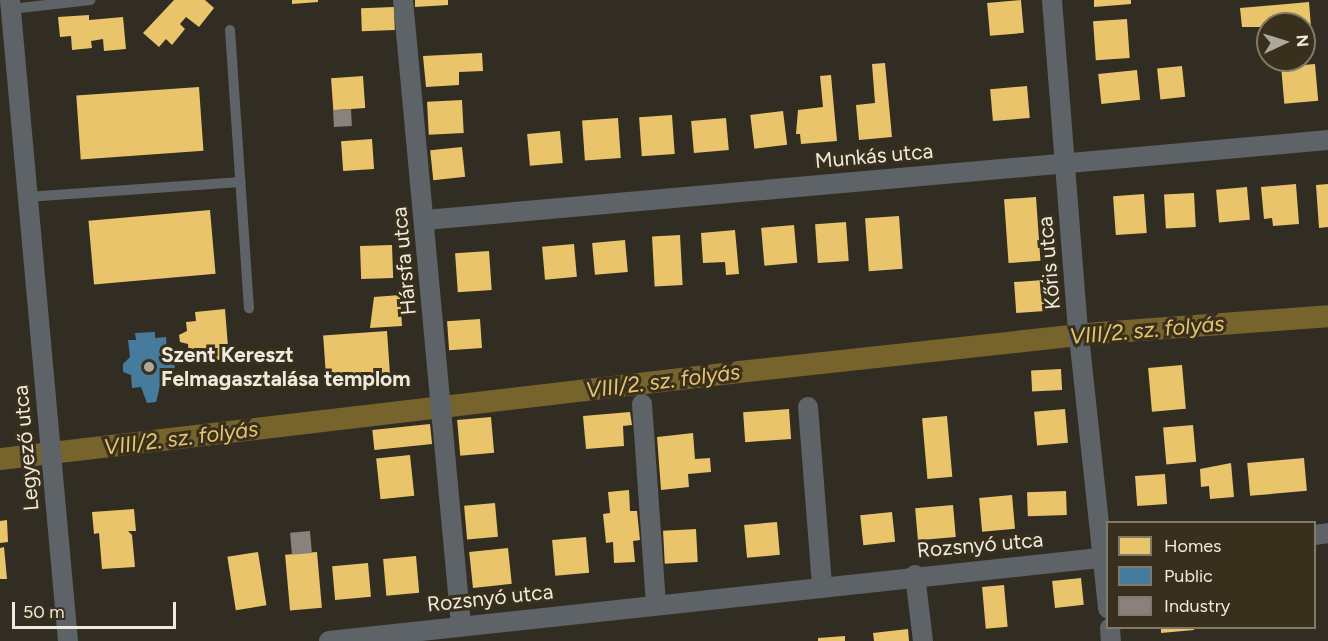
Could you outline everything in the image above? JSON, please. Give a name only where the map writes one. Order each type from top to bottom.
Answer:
[{"type":"street","name":"Hársfa utca","points":[[403,0],[461,625]]},
{"type":"street","name":"Kőris utca","points":[[1052,0],[1078,327],[1106,582]]},
{"type":"street","name":"Legyező utca","points":[[10,4],[68,641]]},
{"type":"street","name":"Munkás utca","points":[[425,220],[1328,140]]},
{"type":"street","points":[[642,404],[656,603]]},
{"type":"street","points":[[808,407],[822,585]]},
{"type":"street","name":"Rozsnyó utca","points":[[328,641],[822,585],[1105,557]]},
{"type":"street","points":[[915,575],[923,641]]},
{"type":"lane","points":[[10,4],[90,0]]},
{"type":"lane","points":[[230,30],[249,309]]},
{"type":"lane","points":[[27,196],[240,182]]},
{"type":"building: Homes","points":[[174,0],[205,0],[214,8],[199,27],[186,17],[180,24],[185,29],[172,45],[166,39],[159,47],[143,33]]},
{"type":"building: Homes","points":[[292,0],[318,0],[318,2],[292,4]]},
{"type":"building: Homes","points":[[415,0],[448,0],[448,5],[415,7]]},
{"type":"building: Homes","points":[[1021,0],[1024,33],[990,36],[987,3]]},
{"type":"building: Homes","points":[[1094,0],[1131,0],[1131,4],[1094,7]]},
{"type":"building: Homes","points":[[1309,2],[1310,12],[1256,12],[1256,27],[1242,27],[1240,8]]},
{"type":"building: Homes","points":[[394,7],[395,30],[362,31],[361,8]]},
{"type":"building: Homes","points":[[89,15],[89,20],[123,17],[126,49],[104,51],[103,39],[91,41],[92,48],[72,50],[71,36],[60,37],[58,17]]},
{"type":"building: Homes","points":[[1127,19],[1130,58],[1096,60],[1093,21]]},
{"type":"building: Homes","points":[[482,53],[483,71],[459,72],[459,85],[426,87],[423,56]]},
{"type":"building: Homes","points":[[885,63],[892,137],[859,140],[856,105],[875,103],[872,64]]},
{"type":"building: Homes","points":[[1182,66],[1185,97],[1160,99],[1157,69]]},
{"type":"building: Homes","points":[[1137,70],[1140,100],[1101,104],[1098,74]]},
{"type":"building: Homes","points":[[1282,72],[1316,72],[1318,101],[1284,104]]},
{"type":"building: Homes","points":[[831,75],[837,141],[801,144],[800,134],[796,134],[798,110],[823,107],[820,76]]},
{"type":"building: Homes","points":[[363,76],[365,108],[333,110],[331,78]]},
{"type":"building: Homes","points":[[1027,86],[1030,118],[993,121],[990,89]]},
{"type":"building: Homes","points":[[199,87],[203,151],[81,159],[76,96]]},
{"type":"building: Homes","points":[[462,100],[464,133],[429,135],[427,102]]},
{"type":"building: Homes","points":[[783,111],[787,145],[754,149],[750,115]]},
{"type":"building: Homes","points":[[672,115],[675,154],[642,156],[639,117]]},
{"type":"building: Homes","points":[[618,118],[621,158],[585,160],[582,121]]},
{"type":"building: Homes","points":[[726,118],[729,150],[694,153],[691,121]]},
{"type":"building: Homes","points":[[560,131],[563,163],[530,166],[527,134]]},
{"type":"building: Homes","points":[[372,139],[374,169],[343,171],[341,141]]},
{"type":"building: Homes","points":[[462,147],[465,177],[433,180],[430,150]]},
{"type":"building: Homes","points":[[1296,184],[1299,224],[1273,226],[1272,218],[1264,219],[1261,187]]},
{"type":"building: Homes","points":[[1328,184],[1328,227],[1319,228],[1316,185]]},
{"type":"building: Homes","points":[[1247,187],[1250,220],[1219,223],[1216,190]]},
{"type":"building: Homes","points":[[1194,193],[1196,227],[1166,229],[1164,195]]},
{"type":"building: Homes","points":[[1144,194],[1147,233],[1116,235],[1113,196]]},
{"type":"building: Homes","points":[[1036,197],[1040,261],[1009,263],[1004,199]]},
{"type":"building: Homes","points":[[210,210],[216,274],[94,284],[88,221]]},
{"type":"building: Homes","points":[[899,216],[903,269],[869,271],[865,218]]},
{"type":"building: Homes","points":[[846,222],[849,261],[818,263],[815,224]]},
{"type":"building: Homes","points":[[794,225],[797,263],[764,266],[761,228]]},
{"type":"building: Homes","points":[[735,230],[739,274],[726,275],[725,262],[703,263],[701,233]]},
{"type":"building: Homes","points":[[680,235],[683,285],[655,286],[652,236]]},
{"type":"building: Homes","points":[[625,240],[628,272],[595,275],[592,243]]},
{"type":"building: Homes","points":[[574,244],[577,277],[545,280],[542,247]]},
{"type":"building: Homes","points":[[392,245],[393,278],[361,279],[360,246]]},
{"type":"building: Homes","points":[[489,251],[492,290],[458,292],[455,253]]},
{"type":"building: Homes","points":[[1043,280],[1045,311],[1016,313],[1014,282]]},
{"type":"building: Homes","points":[[400,295],[402,326],[370,328],[374,297]]},
{"type":"building: Homes","points":[[225,309],[229,359],[200,362],[199,353],[189,354],[188,344],[180,342],[179,335],[187,331],[186,322],[196,321],[195,312]]},
{"type":"building: Homes","points":[[480,319],[482,348],[449,350],[447,321]]},
{"type":"building: Homes","points":[[387,331],[390,374],[326,378],[323,335]]},
{"type":"building: Homes","points":[[1182,365],[1186,409],[1152,412],[1148,368]]},
{"type":"building: Homes","points":[[1061,369],[1062,390],[1032,392],[1031,371]]},
{"type":"building: Homes","points":[[789,409],[791,439],[745,442],[743,412]]},
{"type":"building: Homes","points":[[1065,409],[1068,443],[1037,446],[1034,412]]},
{"type":"building: Homes","points":[[630,412],[632,425],[623,426],[624,446],[586,449],[583,416]]},
{"type":"building: Homes","points":[[947,416],[952,477],[927,479],[922,418]]},
{"type":"building: Homes","points":[[491,417],[494,453],[460,456],[457,420]]},
{"type":"building: Homes","points":[[430,424],[432,444],[374,450],[372,430]]},
{"type":"building: Homes","points":[[1193,425],[1196,462],[1166,464],[1163,428]]},
{"type":"building: Homes","points":[[693,433],[695,459],[710,458],[711,472],[688,474],[689,487],[661,490],[657,437]]},
{"type":"building: Homes","points":[[410,455],[414,496],[380,499],[376,459]]},
{"type":"building: Homes","points":[[1304,458],[1307,491],[1250,496],[1247,463]]},
{"type":"building: Homes","points":[[1231,463],[1234,497],[1210,499],[1209,486],[1201,487],[1200,469]]},
{"type":"building: Homes","points":[[1165,474],[1167,504],[1137,506],[1135,476]]},
{"type":"building: Homes","points":[[629,490],[630,511],[637,511],[640,540],[633,541],[635,562],[614,563],[613,542],[606,543],[603,514],[610,513],[608,492]]},
{"type":"building: Homes","points":[[1066,491],[1067,515],[1028,516],[1027,492]]},
{"type":"building: Homes","points":[[1012,495],[1015,529],[982,532],[979,498]]},
{"type":"building: Homes","points":[[495,503],[498,537],[467,540],[464,506]]},
{"type":"building: Homes","points":[[953,505],[956,537],[918,540],[915,508]]},
{"type":"building: Homes","points":[[134,509],[136,531],[128,531],[132,535],[135,567],[102,569],[99,533],[94,534],[92,512]]},
{"type":"building: Homes","points":[[892,512],[895,542],[863,545],[860,515]]},
{"type":"building: Homes","points":[[7,520],[8,542],[0,543],[0,521]]},
{"type":"building: Homes","points":[[777,522],[780,555],[747,558],[744,525]]},
{"type":"building: Homes","points":[[696,529],[698,562],[665,564],[663,531]]},
{"type":"building: Homes","points":[[586,537],[589,573],[555,576],[552,540]]},
{"type":"building: Homes","points":[[4,547],[7,579],[0,579],[0,548]]},
{"type":"building: Homes","points":[[508,548],[512,584],[473,588],[469,552]]},
{"type":"building: Homes","points":[[258,552],[266,605],[236,610],[227,557]]},
{"type":"building: Homes","points":[[317,552],[322,608],[290,611],[285,555]]},
{"type":"building: Homes","points":[[416,556],[419,593],[386,596],[383,559]]},
{"type":"building: Homes","points":[[368,563],[371,597],[335,600],[332,566]]},
{"type":"building: Homes","points":[[1081,578],[1084,605],[1055,608],[1052,581]]},
{"type":"building: Homes","points":[[1004,585],[1008,627],[986,629],[982,587]]},
{"type":"building: Homes","points":[[908,629],[909,641],[874,641],[873,633]]},
{"type":"building: Homes","points":[[1161,629],[1194,629],[1194,630],[1161,633]]},
{"type":"building: Homes","points":[[845,636],[845,641],[818,641],[818,638]]},
{"type":"building: Public","name":"Szent Kereszt Felmagasztalása templom","points":[[155,332],[155,338],[166,337],[167,355],[174,359],[175,370],[169,375],[169,385],[160,386],[156,402],[147,403],[141,387],[132,388],[131,375],[123,372],[123,364],[130,357],[128,340],[136,340],[135,333]]},
{"type":"building: Industry","points":[[351,109],[352,126],[334,127],[333,110]]},
{"type":"building: Industry","points":[[310,531],[312,553],[292,555],[290,533]]},
{"type":"waterway","name":"VIII/2. sz. folyás","points":[[0,459],[739,372],[1099,333],[1328,316]]},
{"type":"place","name":"Szent Kereszt Felmagasztalása templom","points":[[149,367]]}]
